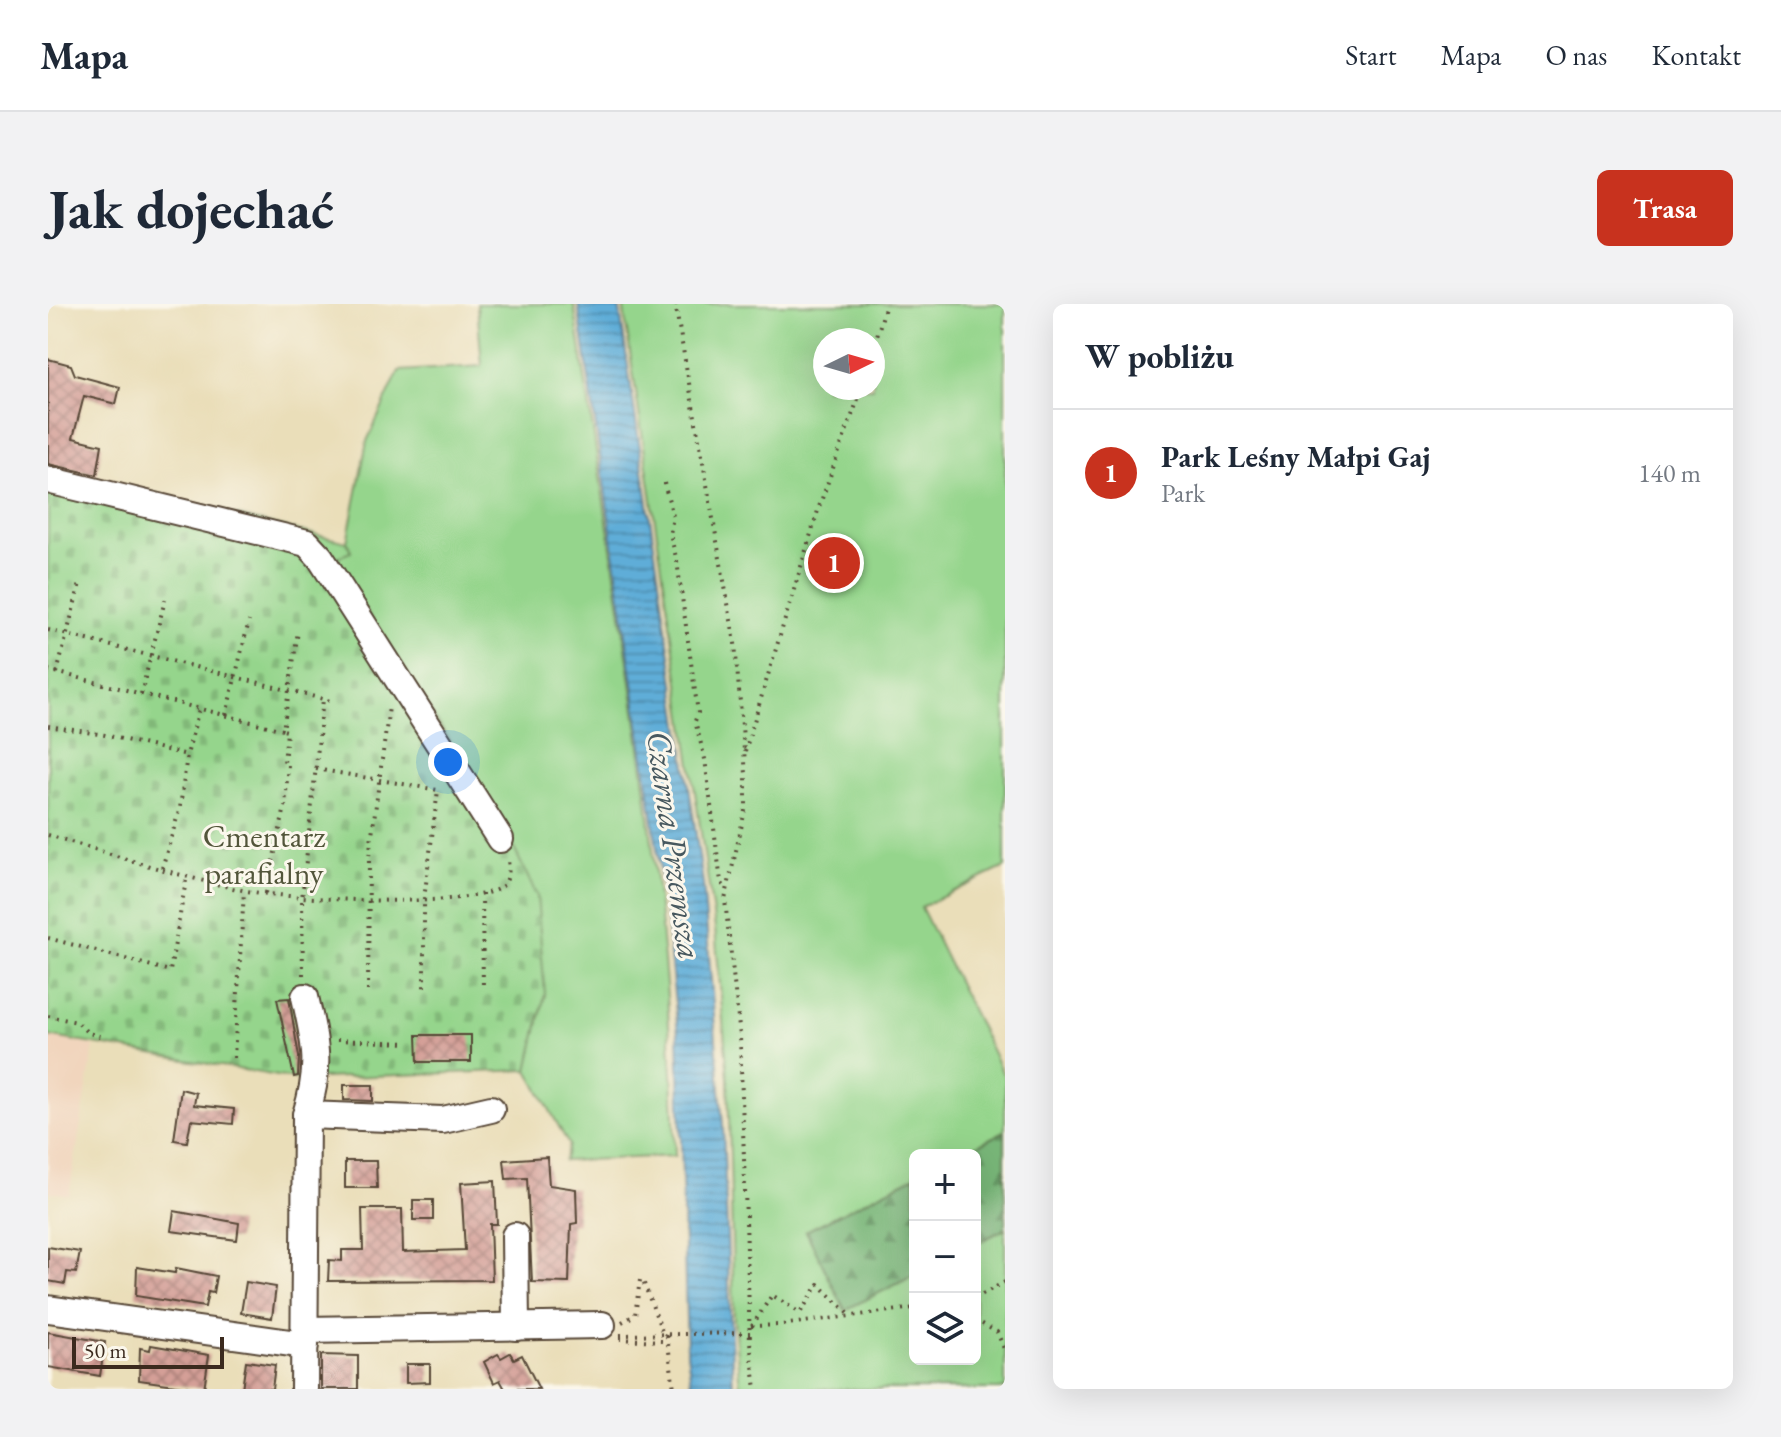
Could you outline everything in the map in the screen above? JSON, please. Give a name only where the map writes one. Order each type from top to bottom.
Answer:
[{"type":"street","points":[[48,480],[307,543],[320,557],[500,839]]},
{"type":"street","points":[[304,1389],[306,1115],[317,1079],[314,1040],[305,997]]},
{"type":"street","points":[[306,1115],[443,1120],[491,1109]]},
{"type":"street","points":[[515,1236],[516,1327]]},
{"type":"street","points":[[48,1309],[305,1337],[516,1327],[613,1331]]},
{"type":"path","points":[[675,304],[735,643],[744,753],[746,806],[725,900],[740,1037],[750,1333],[756,1389]]},
{"type":"path","points":[[879,328],[886,304]]},
{"type":"path","points":[[744,753],[820,504],[858,400]]},
{"type":"path","points":[[664,483],[673,516],[670,534],[691,660],[698,713],[695,721],[705,759],[721,882],[727,890]]},
{"type":"path","points":[[57,673],[80,583]]},
{"type":"path","points":[[141,694],[165,600]]},
{"type":"path","points":[[226,715],[249,621]]},
{"type":"path","points":[[48,630],[335,702]]},
{"type":"path","points":[[283,730],[298,631]]},
{"type":"path","points":[[48,670],[287,731],[284,763],[288,765],[287,786],[266,893]]},
{"type":"path","points":[[305,997],[302,899],[323,699]]},
{"type":"path","points":[[368,991],[369,857],[389,707]]},
{"type":"path","points":[[162,868],[180,808],[187,755],[199,709]]},
{"type":"path","points":[[48,726],[105,735],[187,755]]},
{"type":"path","points":[[316,769],[438,790],[424,899],[424,992]]},
{"type":"path","points":[[48,835],[244,891],[302,899],[369,900],[482,894],[502,887],[509,876],[509,860],[500,839]]},
{"type":"path","points":[[48,938],[170,971],[187,875]]},
{"type":"path","points":[[234,1058],[244,891]]},
{"type":"path","points":[[482,894],[483,990]]},
{"type":"path","points":[[48,1016],[77,1022],[88,1033],[105,1037]]},
{"type":"path","points":[[314,1040],[406,1043]]},
{"type":"path","points":[[613,1331],[635,1315],[640,1280],[643,1281],[666,1334],[674,1389]]},
{"type":"path","points":[[981,1295],[1005,1282]]},
{"type":"path","points":[[751,1326],[772,1295],[800,1313],[819,1284],[852,1317]]},
{"type":"path","points":[[751,1326],[909,1309]]},
{"type":"path","points":[[981,1323],[997,1332],[1005,1351]]},
{"type":"path","points":[[613,1331],[750,1333]]},
{"type":"path","points":[[613,1331],[628,1341],[662,1341],[666,1334]]},
{"type":"shaded area","points":[[48,1036],[94,1046],[69,1195],[48,1191]]},
{"type":"green space","points":[[477,304],[574,304],[651,835],[671,1049],[675,1156],[564,1161],[569,1145],[528,1070],[545,994],[331,560],[351,551],[347,542],[367,441],[399,371],[482,366]]},
{"type":"green space","points":[[623,304],[1005,304],[1005,867],[921,907],[1005,1078],[1005,1131],[970,1149],[909,1149],[909,1179],[806,1231],[845,1310],[909,1278],[909,1365],[981,1365],[981,1241],[1005,1229],[1005,1389],[740,1389],[734,1320],[728,1078],[715,928]]},
{"type":"green space","name":"Cmentarz parafialny","points":[[48,471],[347,542],[351,552],[332,559],[499,817],[537,896],[545,994],[528,1070],[295,1079],[48,1036]]},
{"type":"green space","points":[[1005,1131],[1005,1229],[981,1241],[981,1149],[970,1149]]},
{"type":"green space","points":[[909,1179],[909,1278],[845,1310],[806,1231]]},
{"type":"water","name":"Czarna Przemsza","points":[[578,304],[619,304],[703,883],[723,1125],[733,1389],[692,1389],[687,1353],[678,1033],[664,897]]},
{"type":"building","points":[[48,359],[71,365],[75,375],[120,387],[116,404],[84,396],[73,438],[102,445],[97,475],[48,464]]},
{"type":"building","points":[[289,998],[299,1057],[298,1076],[294,1077],[277,999]]},
{"type":"building","points":[[417,1035],[471,1035],[471,1062],[418,1062]]},
{"type":"building","points":[[344,1085],[373,1085],[373,1101],[344,1100]]},
{"type":"building","points":[[181,1089],[196,1093],[194,1105],[234,1109],[233,1124],[191,1120],[187,1142],[174,1140]]},
{"type":"building","points":[[547,1157],[549,1185],[576,1189],[577,1223],[571,1224],[569,1283],[532,1282],[527,1178],[506,1179],[504,1160]]},
{"type":"building","points":[[345,1161],[376,1161],[377,1188],[345,1188]]},
{"type":"building","points":[[495,1181],[497,1224],[490,1224],[492,1280],[328,1281],[329,1260],[342,1261],[342,1250],[363,1250],[362,1209],[402,1209],[403,1252],[465,1250],[461,1183]]},
{"type":"building","points":[[413,1200],[433,1200],[433,1220],[413,1220]]},
{"type":"building","points":[[174,1211],[239,1223],[237,1240],[171,1231]]},
{"type":"building","points":[[48,1247],[80,1252],[76,1273],[67,1272],[65,1284],[48,1281]]},
{"type":"building","points":[[137,1267],[175,1273],[176,1268],[216,1276],[213,1293],[208,1292],[205,1307],[136,1296]]},
{"type":"building","points":[[246,1282],[276,1287],[272,1318],[241,1313]]},
{"type":"building","points":[[48,1332],[105,1342],[100,1376],[48,1367]]},
{"type":"building","points":[[151,1345],[209,1355],[204,1389],[139,1380],[140,1348],[150,1350]]},
{"type":"building","points":[[510,1353],[514,1359],[522,1355],[539,1389],[505,1389],[500,1380],[494,1383],[484,1362],[498,1354],[501,1358]]},
{"type":"building","points":[[321,1355],[358,1356],[358,1389],[321,1389]]},
{"type":"building","points":[[246,1361],[275,1365],[272,1389],[242,1389]]},
{"type":"building","points":[[406,1364],[430,1364],[430,1382],[406,1383]]},
{"type":"place","name":"Park Leśny Małpi Gaj","points":[[834,563]]}]
